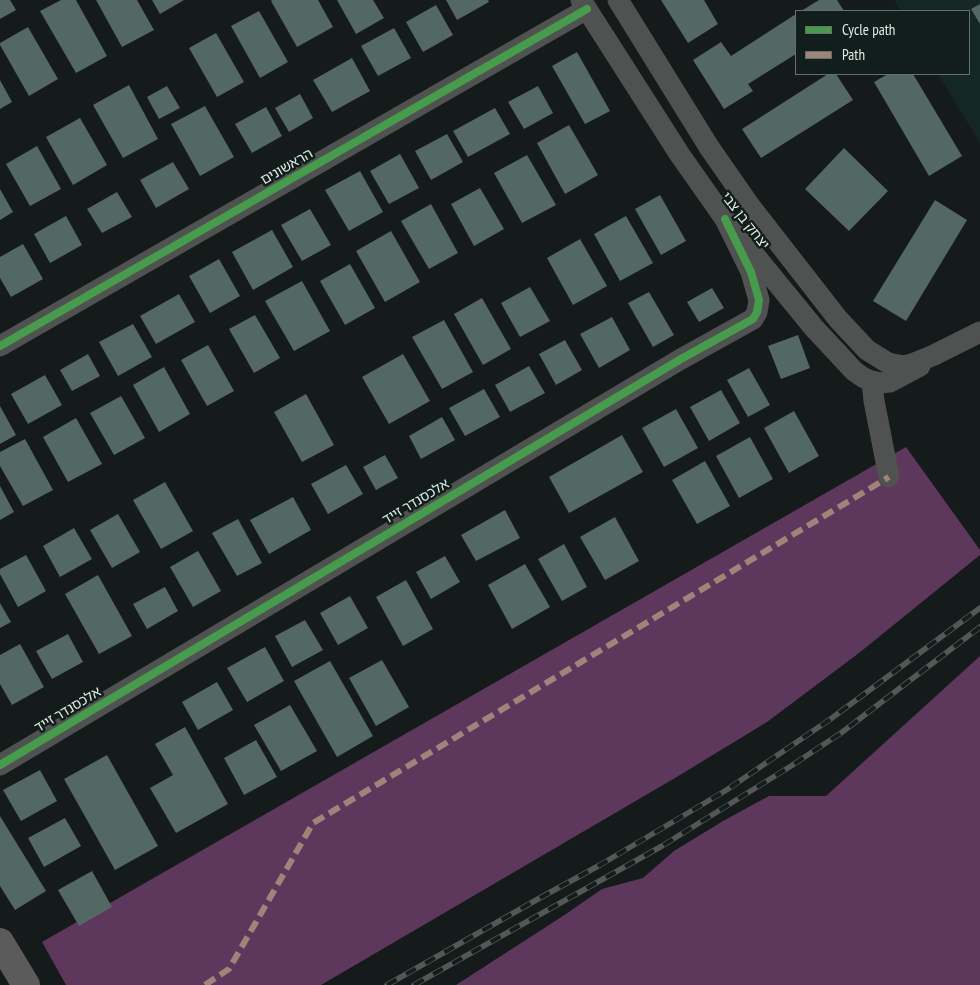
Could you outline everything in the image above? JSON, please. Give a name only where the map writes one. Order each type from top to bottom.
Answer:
[{"type":"main road","points":[[0,942],[26,985]]},
{"type":"street","name":"יצחק בן צבי","points":[[618,0],[709,147],[744,199],[838,319],[868,350],[888,363],[904,366],[934,356],[980,332]]},
{"type":"street","name":"יצחק בן צבי","points":[[584,4],[680,155],[725,219],[814,328],[854,371],[872,381],[880,383],[890,382],[916,369],[934,356]]},
{"type":"street","name":"הראשונים","points":[[0,346],[584,4]]},
{"type":"street","name":"אלכסנדר זייד","points":[[0,765],[681,358],[753,319],[757,312],[759,300],[754,281],[745,257],[725,219]]},
{"type":"street","points":[[872,381],[889,476]]},
{"type":"shaded area","points":[[894,0],[980,0],[980,143],[939,75],[970,75],[970,10],[900,10]]},
{"type":"shaded area","points":[[906,447],[980,550],[980,555],[859,653],[767,722],[675,778],[321,985],[66,985],[42,942]]},
{"type":"shaded area","points":[[980,656],[980,985],[456,985],[602,889],[643,878],[674,851],[769,796],[826,796]]},
{"type":"building","points":[[0,0],[10,0],[16,10],[0,19]]},
{"type":"building","points":[[61,0],[76,0],[107,56],[76,73],[40,11]]},
{"type":"building","points":[[96,0],[137,0],[154,30],[122,47]]},
{"type":"building","points":[[152,0],[184,0],[160,14]]},
{"type":"building","points":[[272,0],[318,0],[333,27],[297,47]]},
{"type":"building","points":[[337,0],[373,0],[384,18],[356,34]]},
{"type":"building","points":[[446,0],[488,0],[489,2],[457,20]]},
{"type":"building","points":[[661,0],[704,0],[718,24],[688,43]]},
{"type":"building","points":[[819,0],[837,0],[843,10],[803,10]]},
{"type":"building","points":[[980,4],[980,24],[971,9]]},
{"type":"building","points":[[436,5],[453,35],[423,52],[406,22]]},
{"type":"building","points":[[259,11],[288,62],[260,78],[231,26]]},
{"type":"building","points":[[795,15],[795,55],[748,84],[753,91],[724,109],[693,60],[721,42],[731,56]]},
{"type":"building","points":[[28,27],[58,79],[29,96],[0,45],[0,43]]},
{"type":"building","points":[[394,28],[411,58],[378,76],[361,46]]},
{"type":"building","points":[[216,33],[244,82],[217,97],[189,48]]},
{"type":"building","points":[[577,52],[610,111],[585,124],[552,66]]},
{"type":"building","points":[[352,58],[370,91],[332,112],[313,80]]},
{"type":"building","points":[[826,75],[837,75],[853,100],[761,158],[742,129]]},
{"type":"building","points":[[886,75],[914,75],[962,156],[929,176],[874,82]]},
{"type":"building","points":[[0,80],[12,102],[0,109]]},
{"type":"building","points":[[129,85],[158,139],[123,158],[93,105]]},
{"type":"building","points":[[167,86],[180,108],[159,119],[147,97]]},
{"type":"building","points":[[538,86],[553,113],[524,129],[508,102]]},
{"type":"building","points":[[300,94],[313,118],[289,132],[275,108]]},
{"type":"building","points":[[205,106],[234,157],[200,176],[171,124]]},
{"type":"building","points":[[266,107],[282,136],[252,153],[235,124]]},
{"type":"building","points":[[495,108],[510,134],[468,157],[453,131]]},
{"type":"building","points":[[80,118],[107,165],[73,185],[46,137]]},
{"type":"building","points":[[569,125],[598,175],[565,194],[537,143]]},
{"type":"building","points":[[447,134],[463,162],[431,180],[415,151]]},
{"type":"building","points":[[37,146],[61,189],[30,206],[6,164]]},
{"type":"building","points":[[844,148],[888,191],[849,231],[805,189]]},
{"type":"building","points":[[400,154],[419,188],[389,204],[370,171]]},
{"type":"building","points":[[527,155],[556,205],[522,223],[494,173]]},
{"type":"building","points":[[173,162],[189,189],[156,208],[140,180]]},
{"type":"building","points":[[360,171],[383,212],[349,231],[325,190]]},
{"type":"building","points":[[480,188],[504,229],[474,246],[451,204]]},
{"type":"building","points":[[0,189],[13,212],[0,220]]},
{"type":"building","points":[[117,192],[132,217],[102,233],[87,209]]},
{"type":"building","points":[[660,195],[686,241],[661,255],[635,209]]},
{"type":"building","points":[[935,200],[967,220],[906,321],[873,301]]},
{"type":"building","points":[[431,204],[458,253],[429,269],[401,221]]},
{"type":"building","points":[[310,209],[331,245],[302,261],[281,225]]},
{"type":"building","points":[[66,216],[82,245],[50,263],[34,234]]},
{"type":"building","points":[[626,216],[653,263],[620,281],[594,234]]},
{"type":"building","points":[[272,230],[293,267],[253,290],[232,252]]},
{"type":"building","points":[[391,231],[420,282],[385,302],[356,251]]},
{"type":"building","points":[[580,239],[607,286],[573,305],[547,258]]},
{"type":"building","points":[[23,244],[43,279],[11,297],[0,278],[0,257]]},
{"type":"building","points":[[219,259],[240,296],[210,313],[189,276]]},
{"type":"building","points":[[350,264],[375,308],[345,325],[320,281]]},
{"type":"building","points":[[302,281],[330,331],[294,351],[265,301]]},
{"type":"building","points":[[530,287],[550,321],[520,337],[501,303]]},
{"type":"building","points":[[712,288],[724,308],[699,322],[687,302]]},
{"type":"building","points":[[649,292],[674,335],[653,347],[628,303]]},
{"type":"building","points":[[179,294],[195,322],[156,344],[140,316]]},
{"type":"building","points":[[482,298],[511,349],[483,365],[454,314]]},
{"type":"building","points":[[255,315],[280,358],[254,373],[229,329]]},
{"type":"building","points":[[612,317],[630,350],[599,368],[580,334]]},
{"type":"building","points":[[444,320],[473,372],[442,389],[412,337]]},
{"type":"building","points":[[133,324],[152,357],[118,376],[99,342]]},
{"type":"building","points":[[798,335],[810,368],[781,379],[768,346]]},
{"type":"building","points":[[565,340],[582,370],[556,385],[539,354]]},
{"type":"building","points":[[208,345],[234,391],[207,406],[181,360]]},
{"type":"building","points":[[88,354],[100,376],[72,391],[60,370]]},
{"type":"building","points":[[403,354],[430,401],[389,424],[362,377]]},
{"type":"building","points":[[529,366],[545,393],[510,412],[495,385]]},
{"type":"building","points":[[164,367],[190,414],[159,432],[133,385]]},
{"type":"building","points":[[749,368],[770,405],[748,417],[727,380]]},
{"type":"building","points":[[45,375],[62,405],[28,424],[11,394]]},
{"type":"building","points":[[484,389],[500,417],[465,436],[449,408]]},
{"type":"building","points":[[721,390],[740,423],[709,441],[690,407]]},
{"type":"building","points":[[306,394],[334,445],[302,462],[274,412]]},
{"type":"building","points":[[121,396],[145,438],[114,455],[90,413]]},
{"type":"building","points":[[0,406],[16,435],[0,444]]},
{"type":"building","points":[[676,409],[698,448],[664,467],[642,428]]},
{"type":"building","points":[[794,411],[819,456],[789,473],[764,428]]},
{"type":"building","points":[[442,417],[455,440],[421,459],[409,436]]},
{"type":"building","points":[[76,418],[102,464],[68,482],[43,437]]},
{"type":"building","points":[[622,435],[643,472],[569,513],[549,477]]},
{"type":"building","points":[[750,437],[773,479],[739,498],[716,456]]},
{"type":"building","points":[[25,439],[53,490],[23,506],[0,466],[0,452]]},
{"type":"building","points":[[385,455],[398,478],[376,490],[363,467]]},
{"type":"building","points":[[705,461],[730,506],[697,524],[672,480]]},
{"type":"building","points":[[346,465],[363,494],[328,514],[311,484]]},
{"type":"building","points":[[165,482],[193,531],[161,549],[133,500]]},
{"type":"building","points":[[0,486],[14,512],[0,520]]},
{"type":"building","points":[[293,497],[311,530],[269,554],[250,520]]},
{"type":"building","points":[[505,510],[520,538],[476,561],[461,535]]},
{"type":"building","points":[[118,514],[140,552],[112,568],[90,530]]},
{"type":"building","points":[[615,517],[639,561],[605,580],[580,537]]},
{"type":"building","points":[[238,519],[262,563],[237,576],[212,533]]},
{"type":"building","points":[[74,528],[92,559],[60,577],[43,546]]},
{"type":"building","points":[[564,544],[587,587],[562,601],[538,559]]},
{"type":"building","points":[[198,551],[221,591],[193,607],[170,567]]},
{"type":"building","points":[[26,555],[46,591],[18,607],[0,574],[0,569]]},
{"type":"building","points":[[445,556],[460,582],[431,599],[416,572]]},
{"type":"building","points":[[525,564],[550,607],[512,629],[488,585]]},
{"type":"building","points":[[98,575],[132,636],[99,654],[65,594]]},
{"type":"building","points":[[406,580],[433,629],[403,646],[376,597]]},
{"type":"building","points":[[165,587],[178,611],[147,629],[133,604]]},
{"type":"building","points":[[350,596],[368,628],[338,645],[320,613]]},
{"type":"building","points":[[0,603],[11,622],[0,628]]},
{"type":"building","points":[[305,620],[323,650],[292,667],[275,636]]},
{"type":"building","points":[[68,634],[83,662],[52,679],[36,651]]},
{"type":"building","points":[[20,644],[44,687],[12,705],[0,684],[0,655]]},
{"type":"building","points":[[265,647],[284,681],[247,702],[227,668]]},
{"type":"building","points":[[382,660],[409,707],[376,726],[349,678]]},
{"type":"building","points":[[330,661],[373,736],[337,757],[294,681]]},
{"type":"building","points":[[217,682],[233,710],[198,730],[182,702]]},
{"type":"building","points":[[290,705],[317,751],[281,771],[254,725]]},
{"type":"building","points":[[185,727],[228,804],[176,833],[150,788],[173,775],[155,744]]},
{"type":"building","points":[[256,740],[277,777],[244,795],[224,758]]},
{"type":"building","points":[[107,755],[158,846],[115,870],[64,779]]},
{"type":"building","points":[[40,770],[57,801],[21,821],[3,790]]},
{"type":"building","points":[[0,816],[46,891],[15,910],[0,886]]},
{"type":"building","points":[[65,818],[81,846],[44,867],[28,838]]},
{"type":"building","points":[[92,871],[112,907],[79,926],[58,890]]},
{"type":"railway","points":[[387,985],[600,865],[725,791],[832,718],[980,608]]},
{"type":"railway","points":[[414,985],[662,846],[791,766],[841,733],[980,627]]},
{"type":"marked path","points":[[205,985],[229,969],[313,823],[889,477]]},
{"type":"cycle path","points":[[0,346],[587,9]]},
{"type":"cycle path","points":[[0,765],[681,359],[753,319],[757,312],[759,300],[751,272],[725,219]]}]
